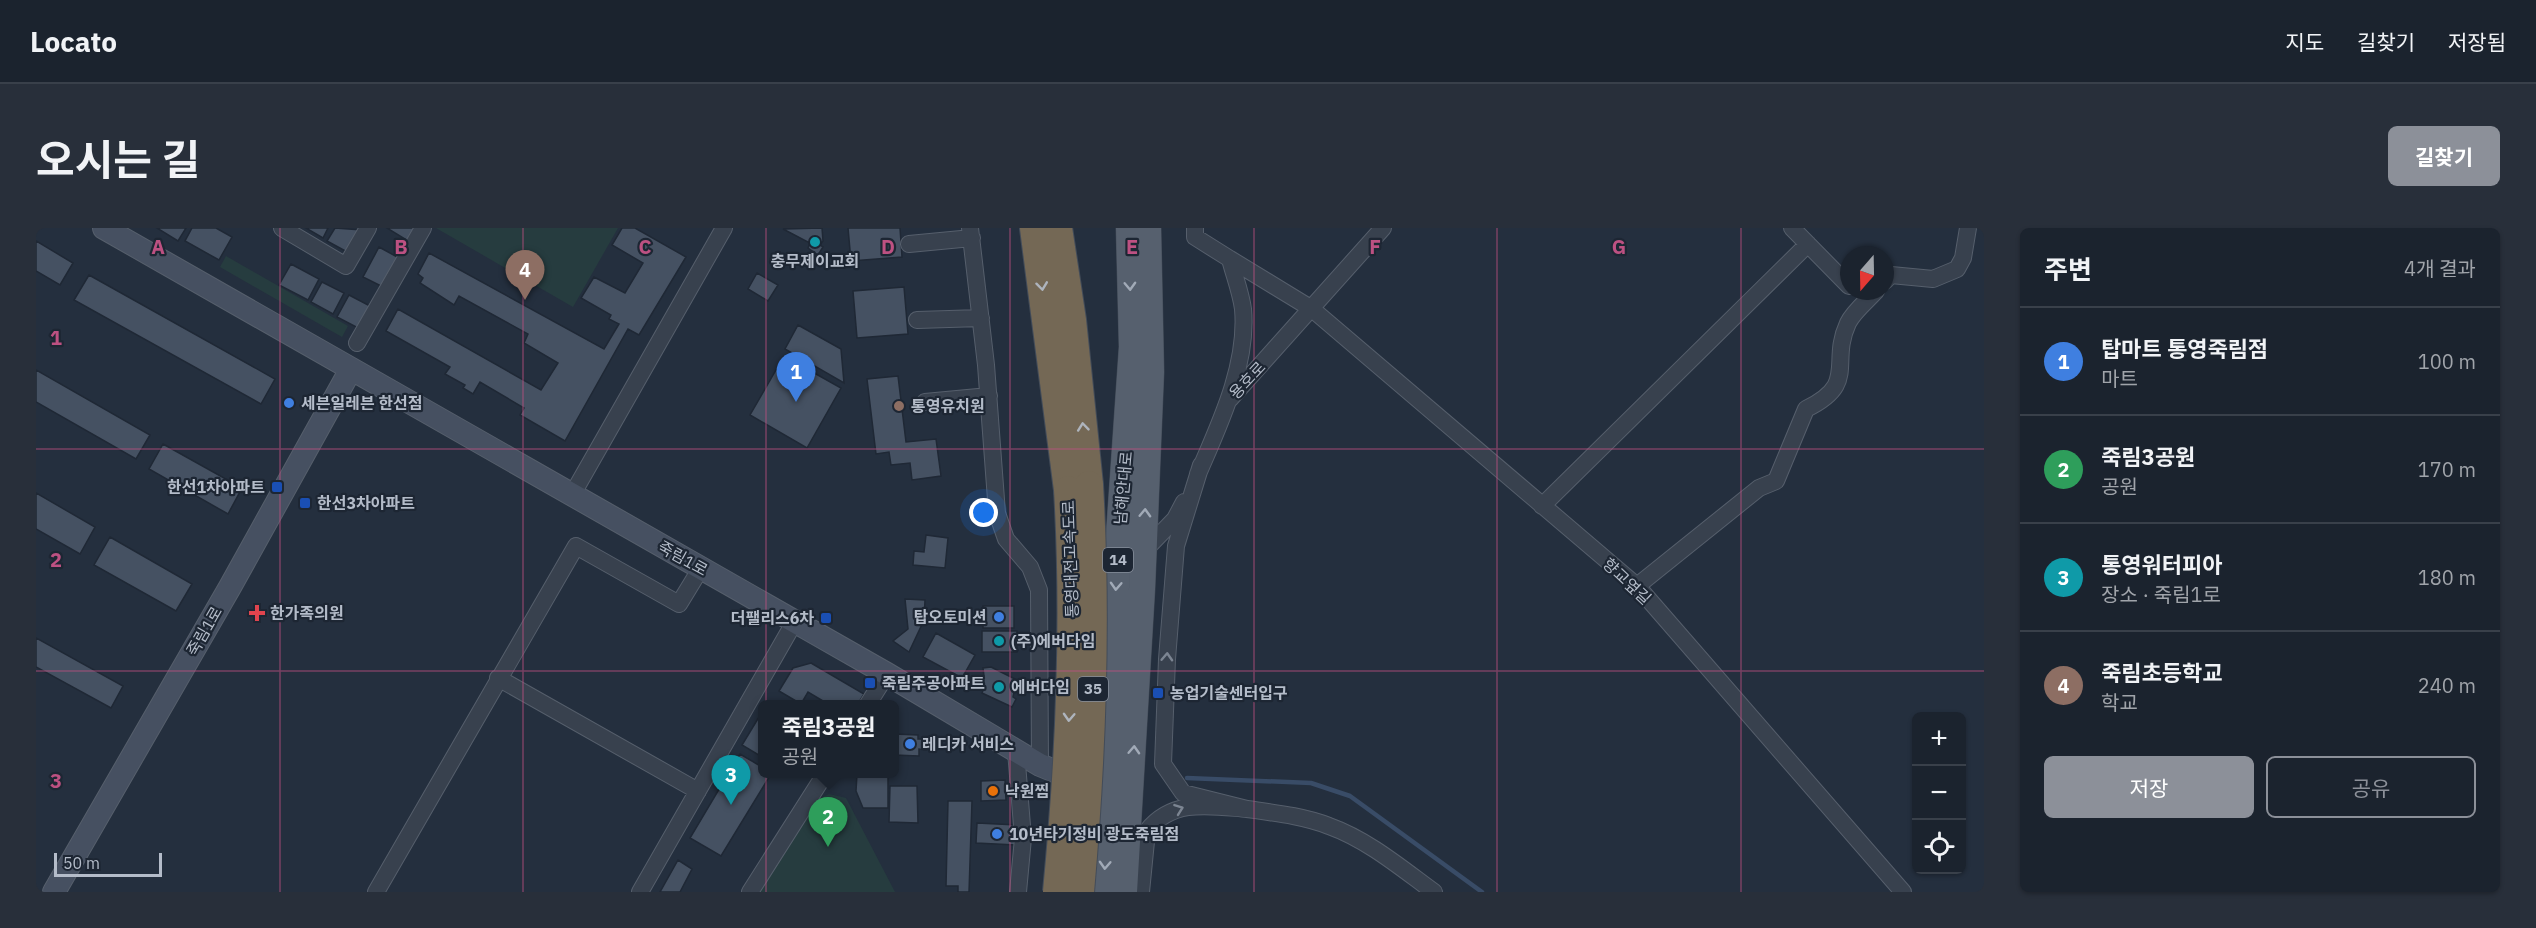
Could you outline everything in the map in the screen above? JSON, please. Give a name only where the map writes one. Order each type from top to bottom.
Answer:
[{"type":"highway","name":"통영대전고속도로","points":[[1034,228],[1078,488],[1094,562],[1092,717],[1080,892]]},
{"type":"highway","name":"통영대전고속도로","points":[[1057,892],[1067,785],[1072,656],[1072,565],[1078,488],[1072,320],[1058,228]]},
{"type":"main road","name":"남해안대로","points":[[1124,892],[1119,793],[1117,564],[1132,347],[1129,228]]},
{"type":"main road","name":"남해안대로","points":[[1103,892],[1119,793],[1143,552],[1151,372],[1148,228]]},
{"type":"street","name":"죽림1로","points":[[104,228],[795,621],[1040,765],[1119,793]]},
{"type":"street","points":[[283,228],[346,266],[368,228]]},
{"type":"street","points":[[357,343],[423,228]]},
{"type":"street","points":[[572,495],[724,228]]},
{"type":"street","name":"향교옆길","points":[[1195,228],[1196,237],[1312,309],[1637,586],[1903,892]]},
{"type":"street","name":"용호로","points":[[1143,552],[1175,519],[1201,465],[1226,404],[1383,228]]},
{"type":"street","points":[[1792,228],[1840,277]]},
{"type":"street","points":[[1894,275],[1933,279],[1957,269],[1963,258],[1968,228]]},
{"type":"street","points":[[909,244],[971,233],[989,396],[997,513],[1006,539],[1030,567],[1039,590],[1040,765]]},
{"type":"street","points":[[1542,506],[1808,244]]},
{"type":"street","points":[[1226,404],[1242,346],[1243,308],[1230,259]]},
{"type":"street","points":[[1637,586],[1759,488],[1776,481],[1806,409],[1823,401],[1836,387],[1840,377],[1843,336],[1849,320],[1862,300]]},
{"type":"street","points":[[917,320],[981,318]]},
{"type":"street","name":"죽림1로","points":[[54,892],[230,587],[351,369]]},
{"type":"street","points":[[926,402],[989,396]]},
{"type":"street","points":[[1201,465],[1176,546],[1173,569],[1163,764],[1183,793],[1248,809],[1318,822],[1348,834],[1376,850],[1434,892]]},
{"type":"street","points":[[376,892],[576,546],[679,604],[700,568]]},
{"type":"street","points":[[640,892],[795,621]]},
{"type":"street","points":[[871,700],[887,674]]},
{"type":"street","points":[[498,678],[698,791]]},
{"type":"street","points":[[1016,751],[1023,838],[1018,892]]},
{"type":"street","points":[[750,892],[822,778]]},
{"type":"street","points":[[1141,892],[1147,831],[1152,824],[1183,806],[1248,809]]},
{"type":"green space","points":[[436,228],[618,228],[573,307]]},
{"type":"green space","points":[[226,256],[348,326],[342,337],[220,267]]},
{"type":"green space","points":[[829,794],[846,798],[895,892],[758,892],[815,801]]},
{"type":"building","points":[[157,228],[186,228],[178,241]]},
{"type":"building","points":[[192,228],[216,228],[232,237],[219,260],[185,241]]},
{"type":"building","points":[[306,228],[328,228],[323,238]]},
{"type":"building","points":[[335,228],[362,230],[349,253],[327,241]]},
{"type":"building","points":[[387,228],[422,228],[413,244]]},
{"type":"building","points":[[622,228],[635,228],[686,257],[639,335],[628,329],[565,441],[520,415],[524,408],[480,382],[473,394],[463,388],[465,385],[445,374],[450,367],[386,331],[398,309],[541,390],[558,363],[524,343],[528,334],[459,296],[454,305],[420,283],[423,278],[418,274],[429,253],[604,349],[619,324],[609,319],[611,315],[581,298],[594,277],[625,293],[643,263],[612,245]]},
{"type":"building","name":"충무제이교회","points":[[822,228],[823,241],[820,245],[823,247],[818,255],[808,248],[810,243],[783,229]]},
{"type":"building","points":[[848,228],[900,228],[902,257],[851,261]]},
{"type":"building","points":[[36,241],[73,263],[60,285],[36,271]]},
{"type":"building","points":[[379,247],[399,258],[383,287],[363,277]]},
{"type":"building","points":[[291,264],[319,279],[308,300],[279,285]]},
{"type":"building","points":[[757,273],[778,285],[768,301],[748,289]]},
{"type":"building","points":[[89,275],[275,379],[261,404],[74,300]]},
{"type":"building","points":[[322,282],[344,293],[333,314],[311,302]]},
{"type":"building","points":[[904,287],[908,334],[857,338],[853,291]]},
{"type":"building","points":[[349,295],[372,307],[360,329],[337,317]]},
{"type":"building","points":[[798,325],[841,349],[844,383],[785,349]]},
{"type":"building","points":[[784,356],[841,388],[807,448],[750,415]]},
{"type":"building","points":[[36,370],[150,435],[136,459],[36,402]]},
{"type":"building","points":[[898,376],[906,442],[936,439],[941,476],[912,480],[910,463],[891,465],[889,452],[876,454],[867,379]]},
{"type":"building","points":[[163,444],[242,488],[228,514],[149,469]]},
{"type":"building","points":[[36,493],[95,527],[80,554],[36,529]]},
{"type":"building","points":[[926,535],[948,538],[945,568],[913,565],[914,551],[924,552]]},
{"type":"building","points":[[110,537],[192,584],[176,611],[94,565]]},
{"type":"building","points":[[905,599],[925,600],[924,620],[909,652],[893,641],[908,629]]},
{"type":"building","name":"탑오토미션","points":[[983,606],[1014,606],[1014,628],[983,628]]},
{"type":"building","name":"(주)에버다임","points":[[982,631],[1017,631],[1017,652],[982,652]]},
{"type":"building","points":[[936,633],[975,655],[962,678],[923,657]]},
{"type":"building","points":[[36,638],[123,686],[111,708],[36,667]]},
{"type":"building","points":[[811,663],[864,694],[860,700],[821,700],[808,692],[803,700],[794,700],[779,691],[793,668]]},
{"type":"building","name":"에버다임","points":[[991,667],[1017,680],[1013,697],[1016,699],[1012,707],[982,693],[984,688],[980,685],[984,676],[983,668]]},
{"type":"building","points":[[758,719],[758,755],[742,745]]},
{"type":"building","name":"레디카 서비스","points":[[899,734],[918,735],[918,739],[927,739],[926,750],[919,749],[919,756],[899,755]]},
{"type":"building","points":[[740,754],[758,765],[758,778],[769,778],[721,856],[690,838]]},
{"type":"building","points":[[857,778],[888,778],[888,808],[863,808],[856,791]]},
{"type":"building","name":"낙원찜","points":[[1005,780],[1006,800],[981,801],[981,781]]},
{"type":"building","points":[[890,786],[917,786],[918,823],[889,822]]},
{"type":"building","points":[[948,801],[972,801],[969,892],[958,892],[958,886],[946,886]]},
{"type":"building","name":"10년타기정비 광도죽림점","points":[[977,823],[1017,825],[1016,845],[976,843]]},
{"type":"building","points":[[678,860],[692,869],[680,892],[660,892]]},
{"type":"waterway","points":[[1187,778],[1311,783],[1350,796],[1482,892]]},
{"type":"place","name":"충무제이교회","points":[[815,242]]},
{"type":"place","name":"죽림초등학교","points":[[525,300]]},
{"type":"place","name":"탑마트 통영죽림점","points":[[796,402]]},
{"type":"place","name":"세븐일레븐 한선점","points":[[289,403]]},
{"type":"place","name":"통영유치원","points":[[899,406]]},
{"type":"place","name":"한선1차아파트","points":[[277,487]]},
{"type":"place","name":"한선3차아파트","points":[[305,503]]},
{"type":"place","name":"한가족의원","points":[[257,613]]},
{"type":"place","name":"탑오토미션","points":[[999,617]]},
{"type":"place","name":"더팰리스6차","points":[[826,618]]},
{"type":"place","name":"(주)에버다임","points":[[999,641]]},
{"type":"place","name":"죽림주공아파트","points":[[870,683]]},
{"type":"place","name":"에버다임","points":[[999,687]]},
{"type":"place","name":"농업기술센터입구","points":[[1158,693]]},
{"type":"place","name":"레디카 서비스","points":[[910,744]]},
{"type":"place","name":"낙원찜","points":[[993,791]]},
{"type":"place","name":"통영워터피아","points":[[731,805]]},
{"type":"place","name":"10년타기정비 광도죽림점","points":[[997,834]]},
{"type":"place","name":"죽림3공원","points":[[828,847]]}]
